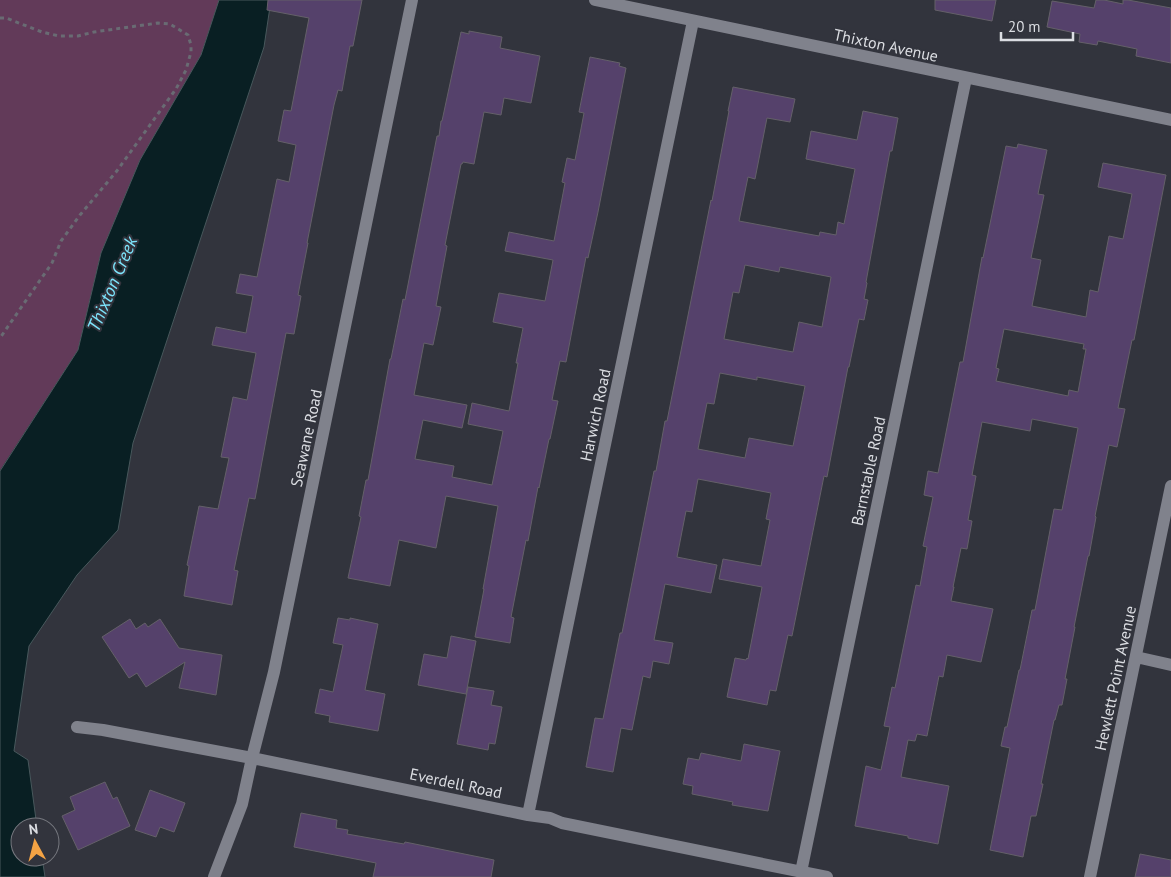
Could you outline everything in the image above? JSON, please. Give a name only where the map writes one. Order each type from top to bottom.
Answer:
[{"type":"street","name":"Seawane Road","points":[[214,877],[242,804],[274,672],[412,0]]},
{"type":"street","name":"Thixton Avenue","points":[[595,0],[1171,120]]},
{"type":"street","name":"Harwich Road","points":[[528,815],[693,21]]},
{"type":"street","name":"Barnstable Road","points":[[801,872],[966,78]]},
{"type":"street","name":"Hewlett Point Avenue","points":[[1090,877],[1171,486]]},
{"type":"street","points":[[1136,658],[1171,665]]},
{"type":"street","name":"Everdell Road","points":[[77,727],[103,730],[252,758],[550,818],[562,823],[827,877]]},
{"type":"path","points":[[0,18],[6,18],[42,32],[59,36],[78,36],[158,23],[170,24],[188,35],[191,52],[186,70],[176,89],[116,172],[61,241],[52,263],[0,338]]},
{"type":"shaded area","points":[[0,0],[219,0],[201,55],[140,160],[101,253],[78,350],[0,470]]},
{"type":"water","name":"Thixton Creek","points":[[219,0],[271,0],[264,47],[133,443],[118,530],[77,575],[29,646],[14,751],[28,760],[36,817],[10,817],[10,867],[44,867],[45,877],[0,877],[0,471],[78,350],[101,253],[140,160],[201,55]]},
{"type":"building","points":[[268,0],[362,0],[353,46],[350,46],[342,91],[338,90],[334,105],[307,243],[298,295],[301,296],[294,334],[286,333],[255,499],[249,498],[234,570],[238,571],[232,605],[184,596],[189,566],[187,565],[199,506],[218,509],[229,458],[221,457],[233,397],[247,400],[256,353],[212,345],[216,327],[246,333],[253,296],[236,293],[240,274],[257,277],[277,179],[289,182],[296,145],[278,141],[284,110],[291,111],[309,18],[267,10]]},
{"type":"building","points":[[935,0],[996,0],[992,21],[935,10]]},
{"type":"building","points":[[1096,0],[1123,4],[1123,0],[1128,0],[1171,8],[1171,63],[1136,56],[1137,49],[1098,41],[1097,45],[1079,42],[1080,34],[1047,27],[1052,1],[1094,8]]},
{"type":"building","points":[[469,31],[502,37],[500,48],[540,56],[531,103],[504,98],[501,115],[484,112],[474,164],[463,162],[461,164],[445,245],[447,246],[436,306],[441,307],[433,345],[424,343],[414,395],[467,405],[462,428],[423,420],[415,459],[454,466],[452,477],[492,485],[503,431],[468,424],[472,403],[509,411],[523,328],[493,322],[499,293],[545,301],[553,260],[505,251],[509,232],[554,241],[565,183],[562,182],[567,158],[575,160],[584,113],[579,112],[590,57],[620,63],[619,66],[626,68],[566,362],[560,361],[552,400],[558,401],[538,487],[528,541],[526,540],[511,617],[514,618],[510,643],[475,637],[498,506],[446,496],[436,548],[399,540],[390,586],[348,578],[390,359],[403,299],[405,300],[437,136],[439,136],[461,32],[469,34]]},
{"type":"building","points":[[733,87],[795,99],[790,122],[767,118],[755,179],[748,177],[739,221],[819,236],[820,232],[836,235],[838,222],[844,224],[855,169],[806,159],[811,131],[857,140],[863,111],[898,118],[892,151],[890,151],[866,282],[864,299],[868,300],[864,320],[859,319],[827,477],[824,476],[792,636],[788,635],[776,691],[770,690],[767,705],[727,697],[735,658],[748,659],[762,587],[719,579],[723,559],[761,566],[770,520],[766,519],[771,493],[698,479],[692,512],[686,511],[677,557],[717,565],[711,593],[665,584],[654,640],[673,643],[669,664],[653,661],[650,678],[643,676],[632,730],[621,728],[613,772],[586,767],[595,718],[603,719],[620,633],[622,633],[654,471],[656,471],[665,421],[667,421],[712,201]],"holes":[[[745,265],[779,272],[780,267],[831,277],[822,327],[799,322],[793,352],[724,339],[733,292],[739,293]],[[720,373],[757,380],[757,377],[805,386],[793,446],[749,438],[745,458],[698,449],[707,403],[714,404]]]},
{"type":"building","points":[[1018,144],[1047,150],[1038,194],[1044,195],[1031,258],[1041,260],[1032,306],[1086,317],[1090,290],[1098,292],[1109,236],[1123,239],[1132,194],[1098,187],[1103,163],[1166,175],[1134,340],[1132,340],[1118,408],[1125,409],[1117,447],[1109,445],[1074,627],[1062,705],[1059,705],[1054,720],[1036,816],[1031,816],[1023,857],[990,850],[1010,748],[1001,746],[1020,670],[1032,610],[1035,610],[1054,509],[1062,510],[1078,428],[1032,419],[1030,431],[982,422],[972,475],[976,476],[968,520],[972,521],[967,549],[961,548],[951,601],[993,609],[981,662],[947,655],[943,677],[939,676],[927,736],[917,734],[915,741],[908,740],[901,777],[949,786],[938,844],[855,826],[866,766],[881,770],[890,727],[884,726],[892,687],[895,688],[916,585],[920,586],[927,547],[923,546],[933,497],[924,495],[928,471],[938,473],[960,362],[963,362],[982,257],[1006,146],[1017,148]],"holes":[[[1004,329],[1084,344],[1083,349],[1086,349],[1078,392],[1069,390],[1068,396],[996,381],[999,369],[996,368]]]},
{"type":"building","points":[[338,618],[350,620],[350,618],[378,624],[365,690],[385,694],[378,731],[329,722],[330,716],[315,713],[320,689],[333,692],[343,645],[333,643]]},
{"type":"building","points":[[130,619],[136,629],[145,623],[148,627],[160,619],[179,648],[222,655],[216,695],[179,688],[185,662],[146,687],[137,673],[129,678],[102,637]]},
{"type":"building","points":[[451,636],[476,641],[466,694],[418,685],[424,654],[447,658]]},
{"type":"building","points":[[468,687],[494,691],[491,705],[502,707],[495,744],[489,743],[488,750],[457,744]]},
{"type":"building","points":[[744,744],[780,751],[768,811],[732,805],[733,802],[692,794],[693,786],[683,784],[688,758],[699,760],[701,753],[741,761]]},
{"type":"building","points":[[105,782],[113,799],[117,797],[130,826],[78,850],[62,816],[75,810],[70,797]]},
{"type":"building","points":[[150,790],[185,803],[174,832],[160,827],[156,837],[135,830]]},
{"type":"building","points":[[301,813],[337,820],[336,828],[348,830],[347,834],[404,844],[405,842],[494,860],[491,877],[373,877],[376,863],[294,847]]},
{"type":"building","points":[[1140,854],[1171,860],[1171,877],[1135,877]]}]
